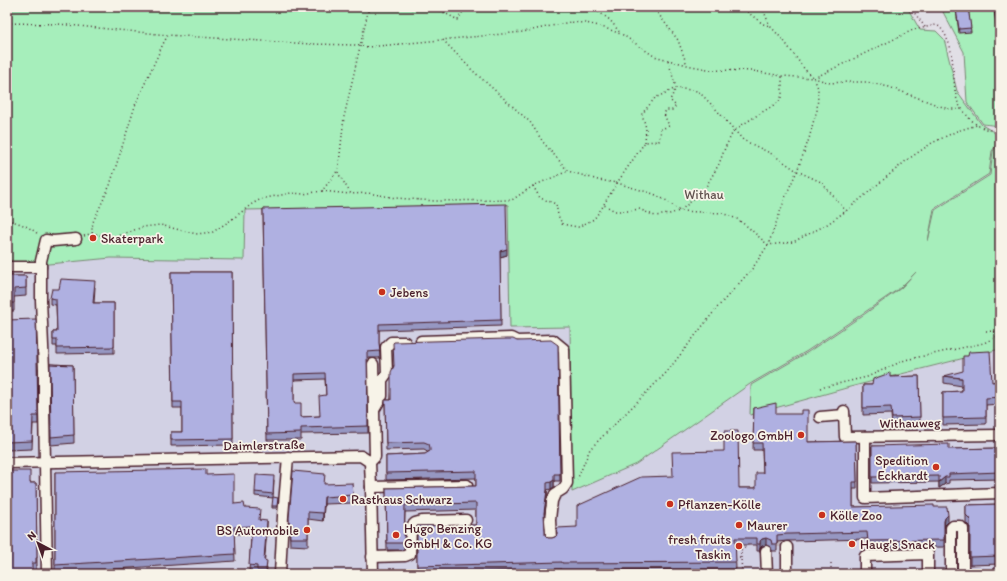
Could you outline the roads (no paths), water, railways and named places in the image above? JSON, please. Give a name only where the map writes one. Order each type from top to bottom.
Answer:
[{"type":"street","points":[[47,574],[41,261],[46,240],[53,241],[76,239]]},
{"type":"street","points":[[7,267],[41,267]]},
{"type":"street","points":[[374,410],[382,396],[382,380],[387,373],[386,347],[391,342],[512,338],[517,341],[553,340],[564,349],[567,483],[563,489],[555,494],[552,501],[550,520],[551,539]]},
{"type":"street","points":[[372,574],[371,487],[374,410],[373,364]]},
{"type":"street","name":"Withauweg","points":[[820,416],[844,413],[845,437],[1000,435]]},
{"type":"street","points":[[865,437],[865,498],[1000,493]]},
{"type":"street","name":"Daimlerstraße","points":[[7,463],[362,456],[372,460]]},
{"type":"street","points":[[372,460],[387,456]]},
{"type":"street","points":[[280,574],[288,457]]},
{"type":"street","points":[[371,487],[466,485]]},
{"type":"street","points":[[372,557],[405,556],[410,554],[411,527],[415,522],[466,520]]},
{"type":"street","points":[[951,574],[951,528],[953,526],[960,526],[963,529],[964,574]]},
{"type":"street","points":[[781,574],[784,547],[787,574]]},
{"type":"street","points":[[766,551],[766,574]]},
{"type":"street","points":[[865,574],[865,556],[928,554],[928,574]]},
{"type":"tunnel","points":[[780,527],[780,547]]},
{"type":"place","name":"Skaterpark","points":[[93,238]]},
{"type":"place","name":"Jebens","points":[[382,292]]},
{"type":"place","name":"Zoologo GmbH","points":[[801,435]]},
{"type":"place","name":"Spedition Eckhardt","points":[[936,467]]},
{"type":"place","name":"Rasthaus Schwarz","points":[[343,499]]},
{"type":"place","name":"Pflanzen-Kölle","points":[[670,504]]},
{"type":"place","name":"Kölle Zoo","points":[[822,515]]},
{"type":"place","name":"Maurer","points":[[739,525]]},
{"type":"place","name":"BS Automobile","points":[[307,530]]},
{"type":"place","name":"Hugo Benzing GmbH & Co. KG","points":[[396,535]]},
{"type":"place","name":"Haug's Snack","points":[[852,544]]},
{"type":"place","name":"fresh fruits Taskin","points":[[739,546]]},
{"type":"park label","name":"Withau","points":[[704,194]]}]
